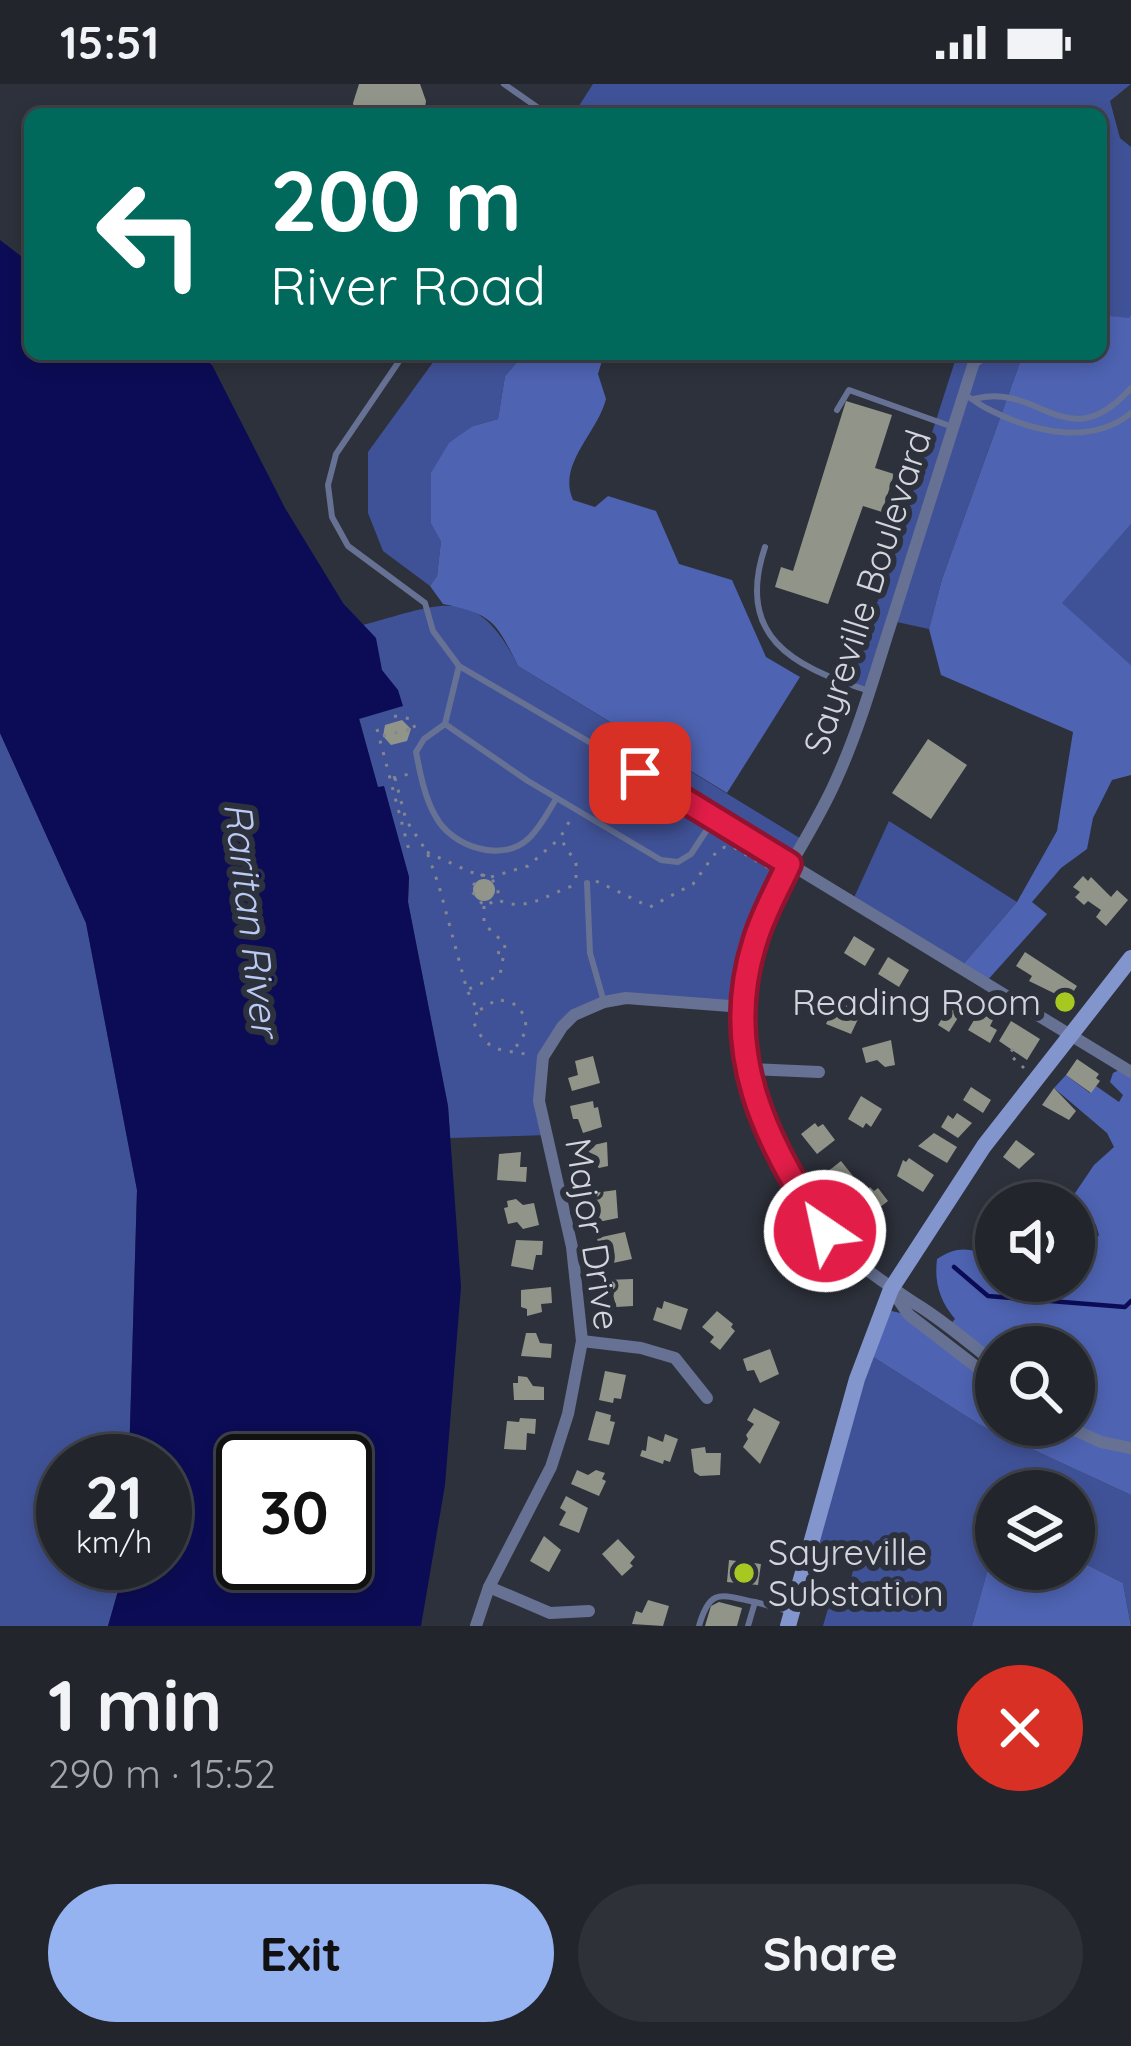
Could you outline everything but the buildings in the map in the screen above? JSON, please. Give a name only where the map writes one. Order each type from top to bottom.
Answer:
[{"type":"main road","points":[[789,1619],[857,1379],[891,1289],[1034,1077],[1130,962]]},
{"type":"street","name":"Sayreville Boulevard","points":[[891,1289],[825,1231],[784,1170],[759,1115],[748,1069],[743,1007],[755,939],[789,864],[836,781],[870,691],[953,428],[969,397],[976,360]]},
{"type":"street","points":[[603,750],[1131,1072]]},
{"type":"street","points":[[604,1002],[626,998],[743,1007]]},
{"type":"street","name":"Major Drive","points":[[476,1626],[489,1587],[551,1467],[568,1414],[582,1341],[572,1247],[538,1078],[543,1057],[562,1027],[574,1015],[604,1002]]},
{"type":"street","points":[[748,1069],[819,1072]]},
{"type":"street","points":[[891,1289],[975,1348]]},
{"type":"street","points":[[891,1289],[909,1315],[975,1366]]},
{"type":"street","points":[[582,1341],[641,1348],[675,1358],[706,1398]]},
{"type":"street","points":[[1095,1439],[1131,1448]]},
{"type":"street","points":[[489,1587],[550,1613],[589,1611]]},
{"type":"lane","points":[[504,84],[538,108]]},
{"type":"lane","points":[[400,360],[336,454],[328,485],[332,518],[348,546],[425,604],[433,631],[459,666],[603,750]]},
{"type":"lane","points":[[969,397],[991,394],[1075,420],[1090,420],[1110,412],[1131,388]]},
{"type":"lane","points":[[836,410],[849,390],[953,428]]},
{"type":"lane","points":[[969,397],[987,409],[1055,432],[1089,433],[1112,427],[1131,413]]},
{"type":"lane","points":[[1089,433],[1090,420]]},
{"type":"lane","points":[[764,547],[754,597],[765,628],[781,650],[835,680],[870,691]]},
{"type":"lane","points":[[459,666],[445,724],[417,748],[432,812],[441,826],[472,846],[492,852],[525,843],[557,798]]},
{"type":"lane","points":[[445,724],[661,860],[678,862],[691,854],[715,819]]},
{"type":"lane","points":[[587,883],[590,953],[604,1002]]},
{"type":"lane","points":[[699,1626],[705,1606],[722,1595],[755,1602],[789,1619]]},
{"type":"lane","points":[[748,1626],[755,1602]]},
{"type":"path","points":[[394,716],[411,718],[417,736]]},
{"type":"path","points":[[377,729],[406,820],[427,852],[467,990],[478,1011]]},
{"type":"path","points":[[380,737],[411,729]]},
{"type":"path","points":[[393,778],[420,771]]},
{"type":"path","points":[[393,778],[410,854]]},
{"type":"path","points":[[491,877],[528,866],[560,838],[569,822]]},
{"type":"path","points":[[560,838],[576,862],[576,885]]},
{"type":"path","points":[[484,906],[498,900],[519,907],[598,881],[650,907],[694,884],[716,851],[725,847],[772,870]]},
{"type":"path","points":[[427,852],[491,877],[498,900]]},
{"type":"path","points":[[467,990],[500,975],[504,953],[500,937],[484,924],[484,906],[470,889],[485,873]]},
{"type":"path","points":[[492,952],[504,953]]},
{"type":"path","points":[[506,998],[517,1005],[527,1025],[524,1037],[514,1049],[502,1053],[484,1042],[474,1023],[478,1011],[506,998]]},
{"type":"path","points":[[514,1049],[530,1055]]},
{"type":"path","points":[[1013,1049],[1009,1054],[1034,1077]]},
{"type":"shaded area","points":[[593,84],[1131,84],[1110,101],[1120,138],[1131,147],[1131,314],[1129,319],[1107,316],[1107,108],[578,108]]},
{"type":"shaded area","points":[[1131,314],[1131,524],[1062,603],[1131,665],[1131,775],[1112,780],[1093,818],[1087,849],[1061,868],[1032,902],[1047,914],[985,983],[960,968],[1017,902],[1057,831],[1073,732],[941,675],[929,629],[942,579],[1021,360],[1107,360],[1107,316],[1129,318]]},
{"type":"shaded area","points":[[435,360],[519,360],[505,376],[498,419],[473,426],[441,541],[437,576],[430,586],[383,551],[368,513],[368,452]]},
{"type":"shaded area","points":[[519,360],[602,360],[598,374],[606,399],[574,461],[569,487],[573,500],[595,507],[608,496],[656,511],[679,564],[732,580],[766,657],[800,677],[727,793],[518,666],[491,622],[443,604],[430,586],[437,576],[441,541],[431,523],[431,473],[449,443],[473,426],[498,419],[505,376]]},
{"type":"shaded area","points":[[1021,360],[942,579],[929,629],[892,621],[870,691],[837,680],[878,601],[955,361]]},
{"type":"shaded area","points":[[1131,524],[1131,665],[1061,603]]},
{"type":"shaded area","points":[[343,603],[363,625],[435,607],[471,610],[487,621],[518,666],[803,840],[766,912],[743,1007],[626,998],[562,1027],[538,1078],[548,1135],[450,1138],[448,1106],[408,902],[409,877],[359,718]]},
{"type":"shaded area","points":[[0,733],[86,923],[137,1190],[130,1434],[36,1434],[36,1590],[118,1590],[108,1626],[0,1626]]},
{"type":"shaded area","points":[[889,821],[1017,902],[960,968],[852,902]]},
{"type":"shaded area","points":[[1131,1072],[1131,1495],[1095,1478],[1095,1470],[1077,1470],[1025,1446],[1095,1446],[1095,1326],[975,1326],[975,1348],[948,1327],[955,1319],[936,1276],[937,1259],[967,1250],[975,1252],[975,1302],[1095,1302],[1095,1241],[1099,1235],[1095,1182],[1082,1182],[1114,1147],[1107,1133],[1054,1088],[1066,1075],[1090,1093],[1096,1086],[1119,1102],[1123,1095],[1110,1082],[1113,1073]]},
{"type":"shaded area","points":[[883,1309],[909,1315],[975,1366],[975,1422],[867,1353]]},
{"type":"shaded area","points":[[867,1353],[975,1422],[975,1446],[1025,1446],[1077,1470],[975,1470],[975,1590],[982,1590],[972,1626],[823,1626],[829,1605],[843,1608],[854,1567],[808,1548]]},
{"type":"shaded area","points":[[1095,1478],[1131,1495],[1131,1625],[1123,1583],[1095,1569]]},
{"type":"shaded area","points":[[1095,1569],[1123,1583],[1131,1626],[972,1626],[982,1590],[1095,1590]]},
{"type":"water","name":"Raritan River","points":[[0,240],[24,258],[24,360],[205,360],[212,365],[285,508],[343,603],[376,638],[382,670],[398,690],[403,706],[359,719],[378,787],[384,786],[409,877],[408,902],[448,1106],[461,1287],[445,1485],[421,1626],[108,1626],[118,1590],[192,1590],[192,1434],[130,1434],[137,1190],[86,923],[0,733]]},
{"type":"waterway","points":[[954,1267],[988,1296],[1125,1307],[1131,1301]]},
{"type":"place","name":"Reading Room","points":[[1065,1002]]},
{"type":"place","name":"Sayreville Substation","points":[[744,1573]]},
{"type":"route","points":[[640,773],[789,864],[755,939],[747,968],[742,1034],[759,1115],[784,1170],[825,1231]]}]
